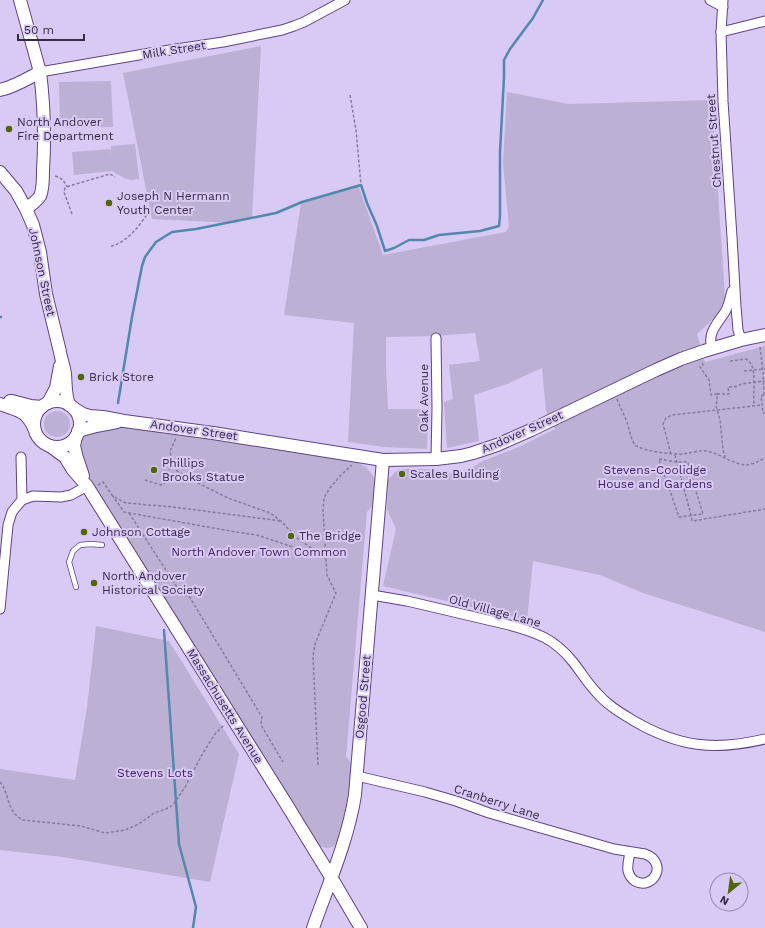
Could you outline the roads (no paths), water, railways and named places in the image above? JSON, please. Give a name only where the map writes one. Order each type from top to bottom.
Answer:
[{"type":"main road","points":[[20,0],[40,72],[44,136],[43,181],[40,196],[26,208]]},
{"type":"main road","name":"Milk Street","points":[[0,90],[40,72]]},
{"type":"main road","name":"Johnson Street","points":[[0,172],[16,191],[26,208],[37,239],[42,262],[46,294],[65,372],[66,396],[71,407]]},
{"type":"main road","name":"Andover Street","points":[[71,407],[90,416],[213,433],[383,460],[436,459],[461,456],[497,445],[656,370],[698,353],[742,340],[762,336]]},
{"type":"main road","name":"Johnson Street","points":[[45,405],[56,388],[61,360]]},
{"type":"main road","points":[[12,401],[31,406],[45,405],[55,401],[62,402],[71,407],[79,419],[77,433],[72,441],[67,444],[56,447],[50,446],[41,441],[26,415],[0,403],[12,401]]},
{"type":"main road","points":[[34,428],[35,417],[38,411],[45,405]]},
{"type":"main road","name":"Andover Street","points":[[77,433],[96,426],[124,421]]},
{"type":"main road","name":"Massachusetts Avenue","points":[[77,433],[74,446],[76,458],[89,489]]},
{"type":"main road","name":"Massachusetts Avenue","points":[[50,446],[65,457],[73,470],[89,489],[331,877],[360,928]]},
{"type":"main road","name":"Osgood Street","points":[[313,928],[350,820],[353,807],[357,776],[383,460]]},
{"type":"street","name":"Milk Street","points":[[40,72],[223,42],[274,32],[304,22],[345,0]]},
{"type":"street","points":[[710,0],[723,3]]},
{"type":"street","name":"Chestnut Street","points":[[723,3],[721,32],[723,101],[737,320],[738,330],[742,340]]},
{"type":"street","points":[[721,32],[765,21]]},
{"type":"street","name":"Chestnut Street","points":[[712,349],[710,338],[715,325],[725,311],[729,302],[735,280]]},
{"type":"street","name":"Oak Avenue","points":[[436,338],[436,459]]},
{"type":"street","points":[[20,457],[22,500]]},
{"type":"street","points":[[0,609],[8,525],[12,512],[22,500],[33,496],[61,497],[89,489]]},
{"type":"street","name":"Old Village Lane","points":[[372,595],[407,601],[508,625],[524,629],[546,638],[555,643],[567,654],[597,693],[610,705],[637,723],[667,738],[690,744],[709,746],[745,744],[765,739]]},
{"type":"street","name":"Cranberry Lane","points":[[357,776],[425,792],[456,801],[489,814],[614,849],[630,852]]},
{"type":"lane","points":[[76,587],[69,562],[72,550],[80,545],[102,545]]},
{"type":"waterway","points":[[118,403],[142,266],[145,257],[156,242],[172,232],[196,229],[276,213],[302,202],[361,185],[385,251],[409,240],[424,240],[439,235],[480,231],[499,226],[500,152],[504,60],[510,49],[533,18],[543,0]]},
{"type":"waterway","points":[[164,630],[179,844],[196,907],[193,928]]},
{"type":"place","name":"North Andover Fire Department","points":[[9,129]]},
{"type":"place","name":"Joseph N Hermann Youth Center","points":[[109,203]]},
{"type":"place","name":"Brick Store","points":[[81,377]]},
{"type":"place","name":"Phillips Brooks Statue","points":[[154,470]]},
{"type":"place","name":"Scales Building","points":[[402,474]]},
{"type":"place","name":"Johnson Cottage","points":[[84,532]]},
{"type":"place","name":"The Bridge","points":[[291,536]]},
{"type":"place","name":"North Andover Historical Society","points":[[94,583]]},
{"type":"park label","name":"Stevens-Coolidge House and Gardens","points":[[655,477]]},
{"type":"park label","name":"North Andover Town Common","points":[[259,552]]},
{"type":"park label","name":"Stevens Lots","points":[[155,773]]}]
